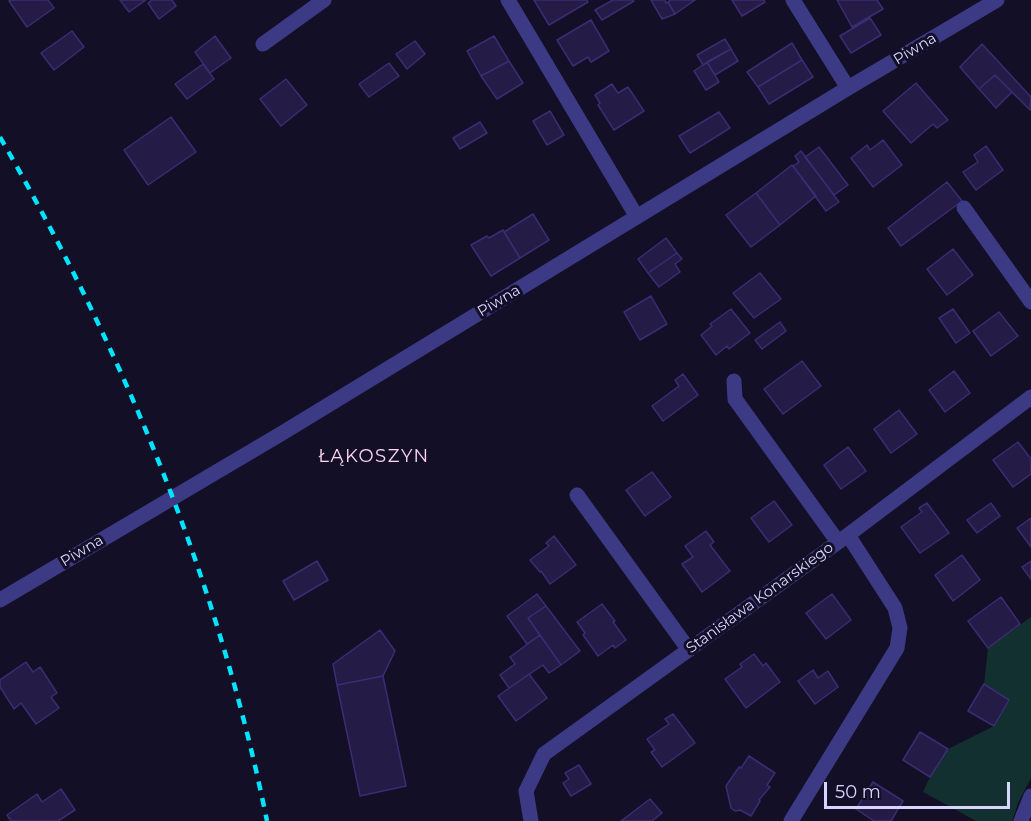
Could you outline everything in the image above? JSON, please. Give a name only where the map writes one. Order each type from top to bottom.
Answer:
[{"type":"street","points":[[263,44],[324,0]]},
{"type":"street","points":[[508,0],[637,217]]},
{"type":"street","points":[[793,0],[848,88]]},
{"type":"street","name":"Piwna","points":[[0,600],[285,432],[848,88],[998,0]]},
{"type":"street","points":[[964,208],[1031,302]]},
{"type":"street","points":[[734,381],[735,399],[895,608],[900,628],[897,648],[790,821]]},
{"type":"street","name":"Stanisława Konarskiego","points":[[531,821],[526,792],[544,754],[843,538],[1031,397]]},
{"type":"street","points":[[577,495],[689,650]]},
{"type":"street","points":[[1021,821],[1031,796]]},
{"type":"green space","points":[[1031,617],[1031,778],[1012,821],[976,821],[923,792],[948,749],[994,726],[1009,700],[984,684],[988,648]]},
{"type":"building","points":[[48,0],[54,8],[27,27],[9,1]]},
{"type":"building","points":[[120,0],[146,0],[129,12]]},
{"type":"building","points":[[152,0],[172,0],[176,6],[159,19],[148,3]]},
{"type":"building","points":[[534,0],[587,0],[588,2],[549,25]]},
{"type":"building","points":[[613,0],[634,1],[602,20],[595,10]]},
{"type":"building","points":[[651,0],[665,0],[675,14],[662,19]]},
{"type":"building","points":[[695,0],[675,14],[668,2]]},
{"type":"building","points":[[732,0],[764,0],[765,2],[742,16]]},
{"type":"building","points":[[837,0],[877,0],[883,9],[852,27]]},
{"type":"building","points":[[870,18],[881,35],[851,53],[840,36]]},
{"type":"building","points":[[591,20],[609,51],[591,62],[588,57],[573,66],[557,40]]},
{"type":"building","points":[[72,31],[84,47],[54,70],[41,53]]},
{"type":"building","points":[[215,36],[231,58],[210,73],[195,52]]},
{"type":"building","points":[[494,36],[509,61],[481,76],[467,51]]},
{"type":"building","points":[[725,39],[731,49],[703,65],[697,55]]},
{"type":"building","points":[[415,41],[425,54],[407,69],[396,54]]},
{"type":"building","points":[[792,43],[802,60],[758,87],[747,72]]},
{"type":"building","points":[[982,44],[1031,97],[1030,110],[995,75],[979,89],[960,67]]},
{"type":"building","points":[[731,49],[738,61],[715,75],[707,62]]},
{"type":"building","points":[[802,60],[813,77],[769,104],[758,87]]},
{"type":"building","points":[[509,61],[523,83],[497,99],[481,76]]},
{"type":"building","points":[[707,62],[719,82],[706,90],[694,71]]},
{"type":"building","points":[[389,63],[399,76],[369,97],[359,84]]},
{"type":"building","points":[[203,64],[214,79],[187,99],[175,84]]},
{"type":"building","points":[[995,75],[1012,92],[996,108],[979,89]]},
{"type":"building","points":[[286,79],[307,105],[281,126],[260,99]]},
{"type":"building","points":[[916,83],[948,120],[937,128],[933,124],[911,143],[883,111]]},
{"type":"building","points":[[612,84],[618,93],[628,87],[644,111],[614,130],[598,105],[600,103],[595,95]]},
{"type":"building","points":[[550,111],[564,135],[547,145],[533,121]]},
{"type":"building","points":[[719,112],[730,128],[690,153],[679,136]]},
{"type":"building","points":[[171,117],[196,152],[148,185],[124,150]]},
{"type":"building","points":[[480,122],[487,133],[460,149],[453,138]]},
{"type":"building","points":[[883,140],[902,165],[873,187],[851,158],[867,145],[870,150]]},
{"type":"building","points":[[986,146],[1003,170],[976,190],[963,172],[978,162],[974,155]]},
{"type":"building","points":[[819,147],[848,185],[834,195],[805,157]]},
{"type":"building","points":[[801,151],[839,202],[826,211],[793,166],[799,162],[795,156]]},
{"type":"building","points":[[792,165],[816,196],[780,225],[756,193]]},
{"type":"building","points":[[947,182],[962,201],[901,246],[888,228]]},
{"type":"building","points":[[756,193],[780,225],[751,247],[726,215]]},
{"type":"building","points":[[533,214],[549,240],[520,258],[504,232]]},
{"type":"building","points":[[503,230],[520,258],[491,276],[471,245]]},
{"type":"building","points":[[666,238],[677,253],[648,273],[638,259]]},
{"type":"building","points":[[953,249],[973,275],[947,295],[927,269]]},
{"type":"building","points":[[677,253],[682,259],[675,264],[680,272],[659,287],[648,273]]},
{"type":"building","points":[[760,273],[781,299],[754,318],[733,293]]},
{"type":"building","points":[[651,296],[667,324],[640,340],[624,312]]},
{"type":"building","points":[[731,309],[750,333],[729,349],[727,346],[716,355],[701,335],[712,326],[710,324]]},
{"type":"building","points":[[953,309],[970,333],[956,343],[939,318]]},
{"type":"building","points":[[999,312],[1018,336],[991,356],[973,331]]},
{"type":"building","points":[[780,322],[786,331],[762,349],[755,340]]},
{"type":"building","points":[[802,361],[821,386],[783,414],[764,389]]},
{"type":"building","points":[[954,371],[970,393],[945,412],[929,390]]},
{"type":"building","points":[[683,374],[698,395],[663,421],[652,406],[679,386],[675,380]]},
{"type":"building","points":[[899,410],[917,434],[891,453],[874,429]]},
{"type":"building","points":[[1018,442],[1031,459],[1031,474],[1013,487],[993,460]]},
{"type":"building","points":[[848,447],[866,471],[841,489],[824,465]]},
{"type":"building","points":[[652,472],[671,497],[645,516],[626,490]]},
{"type":"building","points":[[774,501],[792,525],[769,542],[751,518]]},
{"type":"building","points":[[927,503],[949,533],[920,553],[901,527],[922,512],[919,508]]},
{"type":"building","points":[[991,503],[1000,516],[977,533],[967,520]]},
{"type":"building","points":[[1031,518],[1031,547],[1017,528]]},
{"type":"building","points":[[706,531],[714,542],[710,545],[730,571],[702,592],[682,564],[693,557],[685,546]]},
{"type":"building","points":[[554,536],[576,565],[550,584],[530,560],[549,546],[546,543]]},
{"type":"building","points":[[962,555],[980,580],[953,601],[935,575]]},
{"type":"building","points":[[317,561],[328,580],[294,600],[283,581]]},
{"type":"building","points":[[1031,561],[1031,579],[1022,567]]},
{"type":"building","points":[[537,594],[546,606],[528,618],[540,635],[527,644],[507,616]]},
{"type":"building","points":[[832,594],[851,620],[826,639],[806,613]]},
{"type":"building","points":[[1001,597],[1020,624],[988,648],[968,621]]},
{"type":"building","points":[[602,604],[626,640],[615,648],[613,645],[598,656],[577,622]]},
{"type":"building","points":[[546,606],[580,651],[561,665],[528,618]]},
{"type":"building","points":[[380,630],[395,651],[383,676],[337,685],[333,664]]},
{"type":"building","points":[[540,635],[561,665],[549,673],[543,665],[509,688],[500,675],[515,664],[510,657]]},
{"type":"building","points":[[754,654],[763,666],[766,663],[780,682],[746,708],[725,679],[742,667],[740,664]]},
{"type":"building","points":[[26,662],[33,672],[40,667],[57,693],[51,697],[59,708],[36,724],[21,703],[14,709],[0,687],[0,680]]},
{"type":"building","points":[[813,670],[818,678],[828,671],[838,687],[815,704],[798,681]]},
{"type":"building","points":[[529,674],[547,698],[516,721],[498,696]]},
{"type":"building","points":[[383,676],[406,786],[360,796],[337,685]]},
{"type":"building","points":[[984,684],[1009,700],[994,726],[968,711]]},
{"type":"building","points":[[673,714],[695,743],[662,767],[651,752],[655,750],[647,739],[669,724],[665,719]]},
{"type":"building","points":[[920,732],[948,749],[930,777],[903,760]]},
{"type":"building","points":[[749,756],[775,773],[767,785],[770,787],[759,800],[751,816],[731,808],[726,786]]},
{"type":"building","points":[[579,765],[591,784],[571,796],[563,783],[569,779],[565,773]]},
{"type":"building","points":[[873,782],[903,801],[891,821],[874,821],[856,809]]},
{"type":"building","points":[[61,789],[75,810],[58,821],[11,821],[7,815],[37,794],[42,802]]},
{"type":"building","points":[[650,799],[662,813],[652,821],[621,821]]},
{"type":"railway","points":[[0,137],[87,300],[126,383],[161,468],[222,642],[247,731],[267,821]]},
{"type":"district","name":"ŁĄKOSZYN","points":[[374,457]]}]
